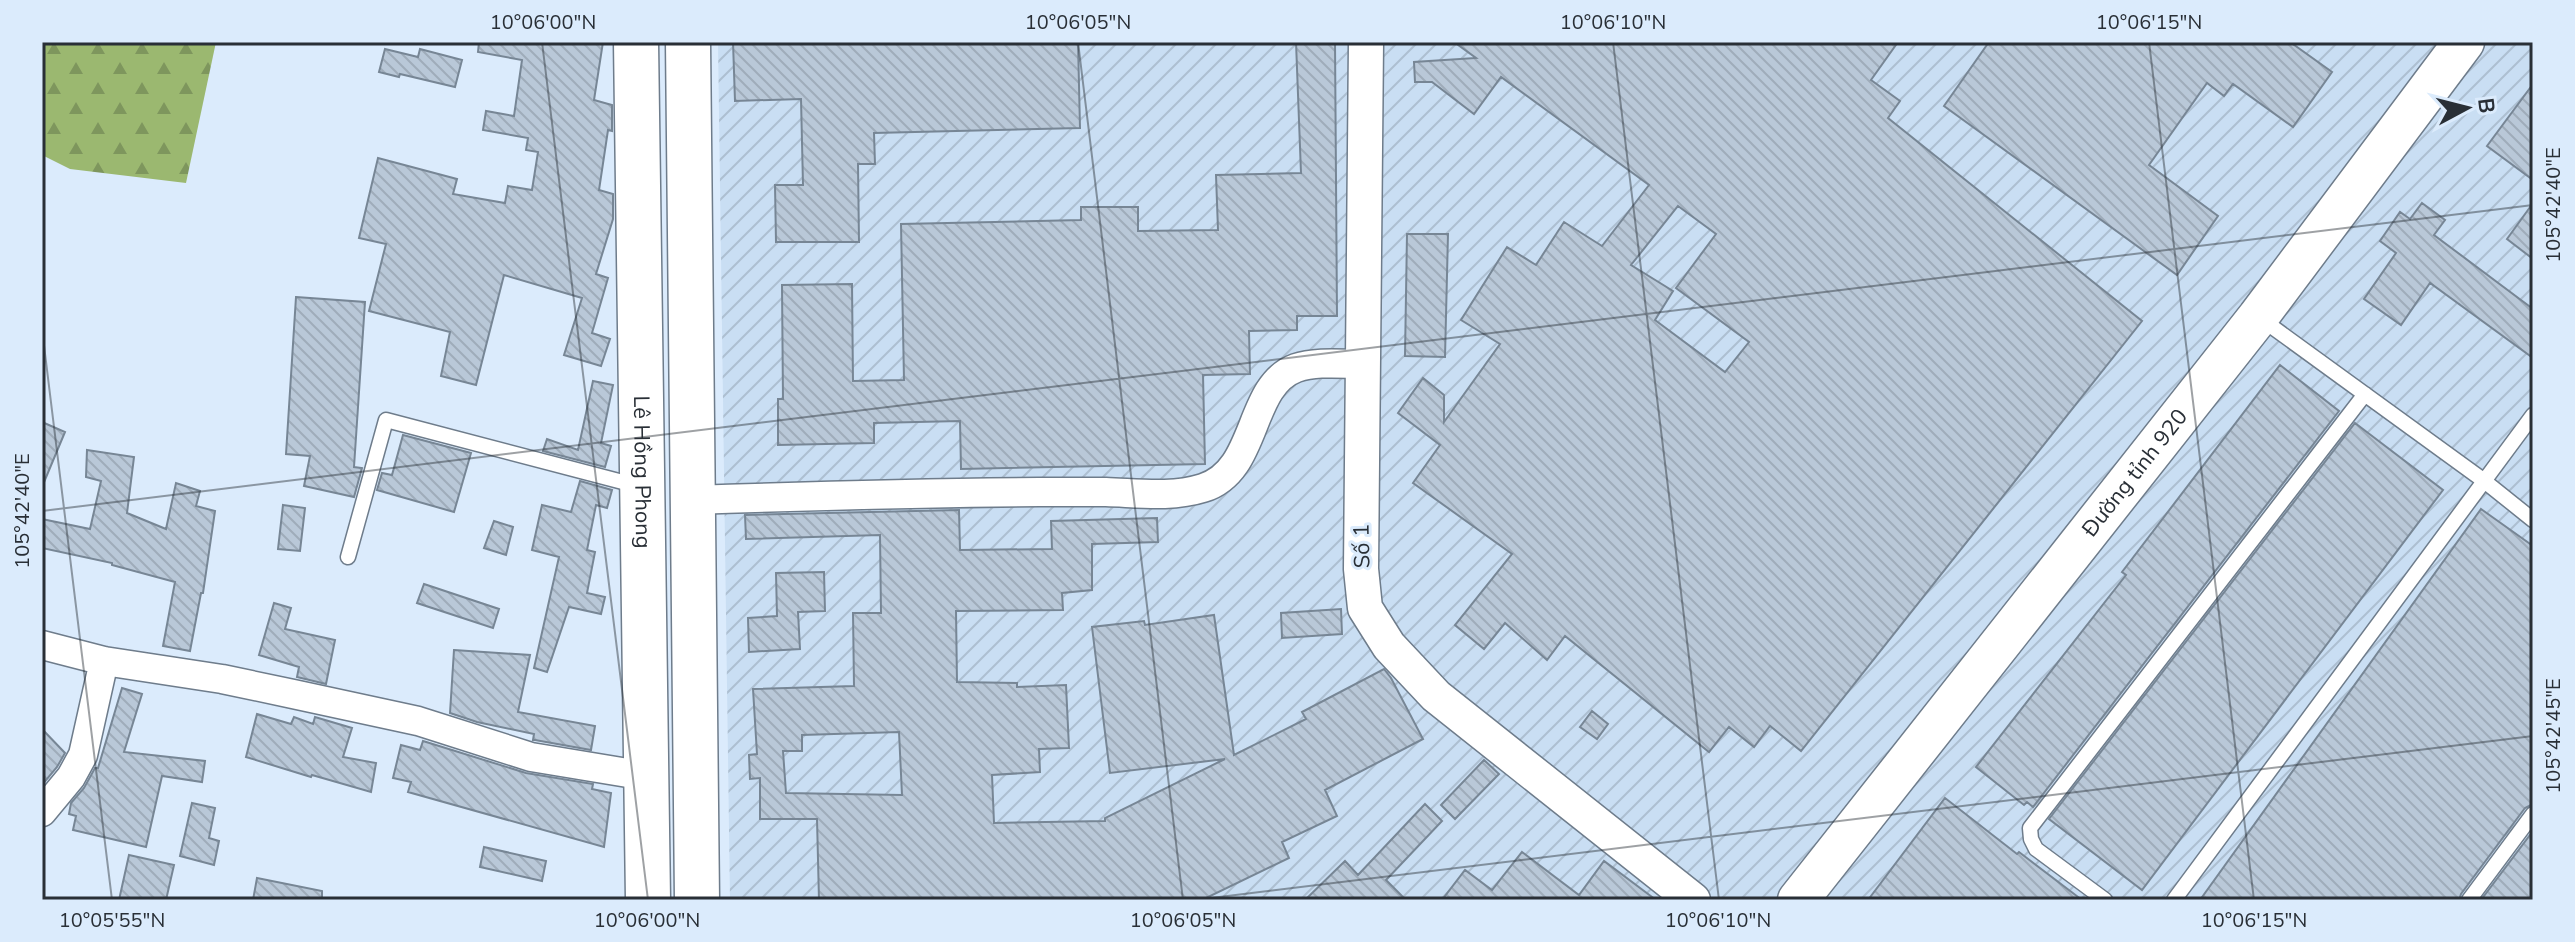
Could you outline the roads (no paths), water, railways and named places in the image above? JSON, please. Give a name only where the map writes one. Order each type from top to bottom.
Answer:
[{"type":"highway","name":"Lê Hồng Phong","points":[[636,42],[648,900]]},
{"type":"highway","points":[[688,42],[697,900]]},
{"type":"main road","name":"Đường tỉnh 920","points":[[1798,900],[2258,317],[2464,42]]},
{"type":"street","name":"Số 1","points":[[1366,42],[1361,569],[1365,608],[1389,646],[1436,696],[1693,900]]},
{"type":"street","points":[[693,500],[900,493],[1107,492],[1159,495],[1204,488],[1227,475],[1243,452],[1258,411],[1279,380],[1296,368],[1319,364],[1363,364]]},
{"type":"street","points":[[42,645],[104,661],[222,679],[418,721],[531,757],[646,776]]},
{"type":"street","points":[[42,812],[71,777],[83,755],[104,661]]},
{"type":"lane","points":[[2258,317],[2483,480],[2533,520]]},
{"type":"lane","points":[[2105,900],[2036,849],[2030,828],[2365,394]]},
{"type":"lane","points":[[2174,900],[2533,415]]},
{"type":"lane","points":[[348,557],[386,420],[642,487]]},
{"type":"lane","points":[[2469,900],[2533,814]]}]
